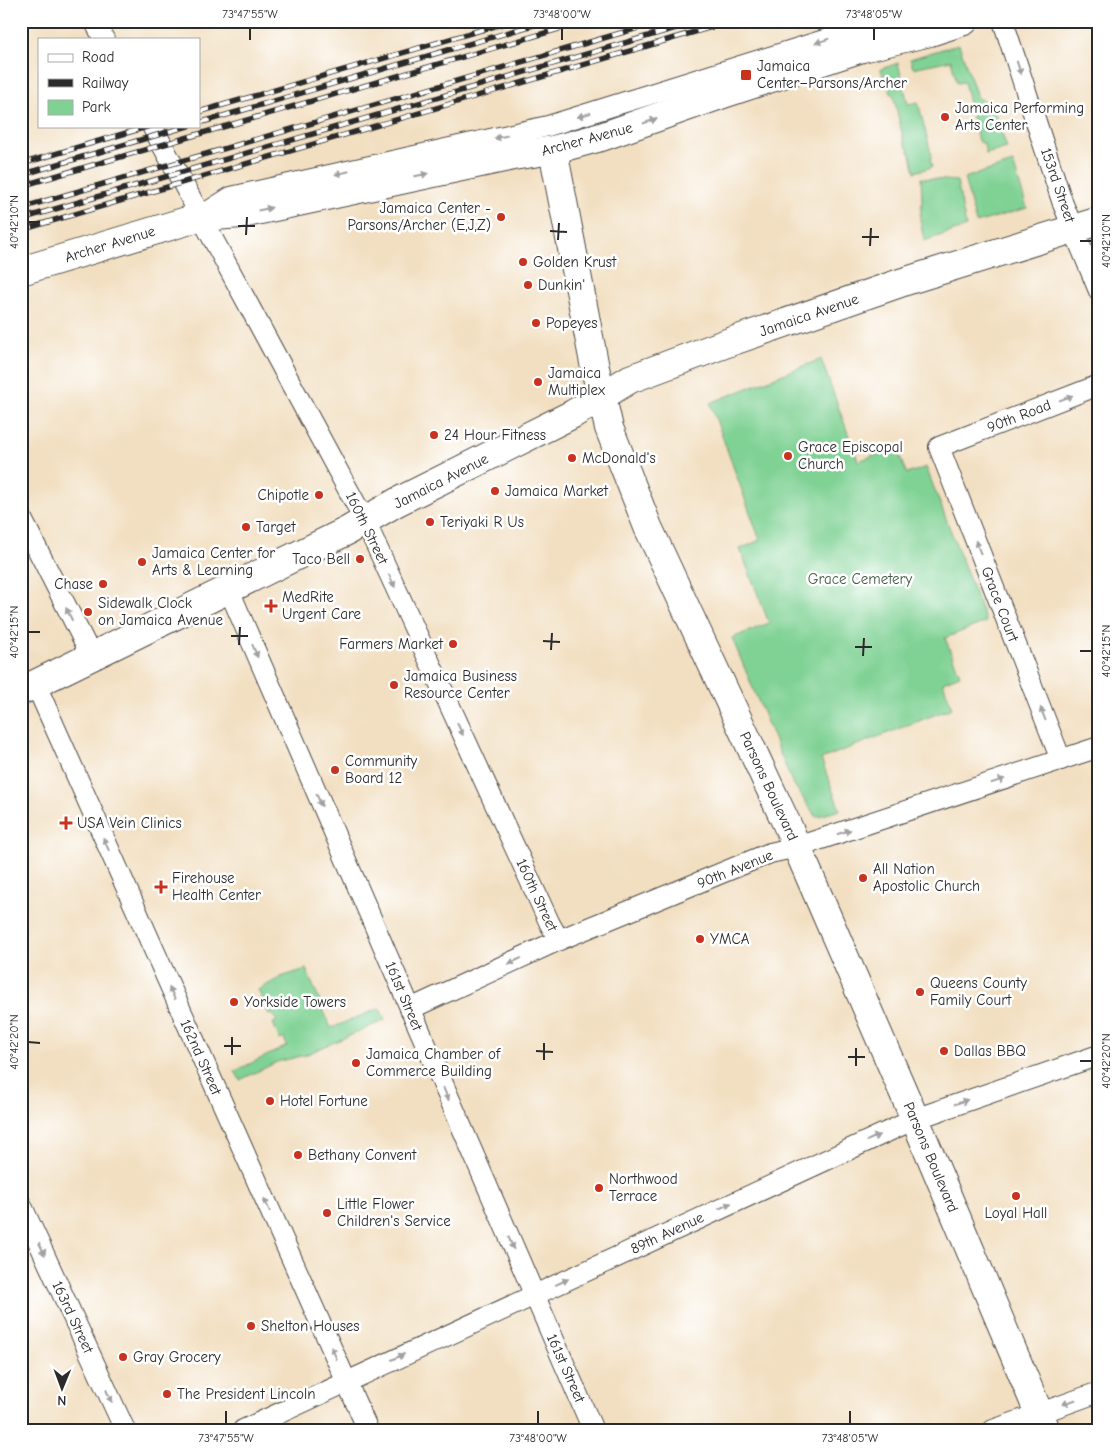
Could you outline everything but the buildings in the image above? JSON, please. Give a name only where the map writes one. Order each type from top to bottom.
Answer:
[{"type":"street","points":[[94,21],[103,38]]},
{"type":"street","name":"Archer Avenue","points":[[21,271],[200,217],[242,214],[512,156],[550,138],[886,21]]},
{"type":"street","name":"Archer Avenue","points":[[550,138],[601,138],[726,93],[862,48],[930,32],[964,21]]},
{"type":"street","name":"153rd Street","points":[[1003,21],[1063,204],[1086,226],[1099,291]]},
{"type":"street","name":"160th Street","points":[[153,128],[365,521],[559,940]]},
{"type":"street","name":"Parsons Boulevard","points":[[550,138],[609,428],[648,527],[797,847],[916,1118],[1042,1421]]},
{"type":"street","name":"Jamaica Avenue","points":[[28,688],[347,531],[436,482],[573,414],[630,379],[948,267],[1086,226]]},
{"type":"street","name":"90th Road","points":[[939,448],[1099,385]]},
{"type":"street","name":"Grace Court","points":[[939,448],[1061,760]]},
{"type":"street","points":[[21,517],[92,657]]},
{"type":"street","name":"161st Street","points":[[229,590],[593,1430]]},
{"type":"street","name":"162nd Street","points":[[28,688],[368,1430]]},
{"type":"street","name":"90th Avenue","points":[[410,1009],[559,940],[770,853],[797,847],[1099,747]]},
{"type":"street","name":"89th Avenue","points":[[243,1430],[916,1118],[1099,1054]]},
{"type":"street","name":"163rd Street","points":[[21,1204],[124,1430]]},
{"type":"street","points":[[993,1430],[1042,1421],[1099,1392]]},
{"type":"green space","points":[[959,44],[977,97],[992,105],[1007,148],[986,154],[984,144],[978,141],[964,82],[957,83],[951,60],[913,68],[910,59]]},
{"type":"green space","points":[[898,63],[908,104],[918,102],[932,157],[930,158],[932,167],[915,172],[911,155],[904,142],[893,94],[891,94],[886,77],[883,77],[881,69]]},
{"type":"green space","points":[[1013,163],[1027,208],[976,223],[964,178]]},
{"type":"green space","points":[[921,178],[957,181],[966,227],[924,241],[920,219],[922,200]]},
{"type":"green space","name":"Grace Cemetery","points":[[821,359],[858,461],[896,448],[907,474],[926,467],[986,622],[945,638],[960,675],[943,682],[952,708],[821,759],[840,810],[816,817],[792,782],[732,638],[769,623],[740,549],[760,540],[710,403]]},
{"type":"green space","points":[[306,969],[331,1028],[380,1008],[385,1020],[305,1055],[277,1062],[240,1080],[235,1071],[287,1046],[284,1038],[280,1040],[273,1023],[277,1021],[273,1014],[269,1015],[258,990],[281,977]]},
{"type":"railway","points":[[200,112],[512,21]]},
{"type":"railway","points":[[200,123],[547,21]]},
{"type":"railway","points":[[21,186],[586,21]]},
{"type":"railway","points":[[21,208],[662,21]]},
{"type":"railway","points":[[21,219],[700,21]]},
{"type":"railway","points":[[21,230],[732,21]]},
{"type":"railway","points":[[21,164],[143,128]]},
{"type":"railway","points":[[21,175],[181,128]]},
{"type":"place","name":"Jamaica Center–Parsons/Archer","points":[[746,75]]},
{"type":"place","name":"Jamaica Performing Arts Center","points":[[945,117]]},
{"type":"place","name":"Jamaica Center - Parsons/Archer (E,J,Z)","points":[[501,217]]},
{"type":"place","name":"Golden Krust","points":[[523,262]]},
{"type":"place","name":"Dunkin'","points":[[528,285]]},
{"type":"place","name":"Popeyes","points":[[536,323]]},
{"type":"place","name":"Jamaica Multiplex","points":[[538,382]]},
{"type":"place","name":"24 Hour Fitness","points":[[434,435]]},
{"type":"place","name":"Grace Episcopal Church","points":[[788,456]]},
{"type":"place","name":"McDonald's","points":[[572,458]]},
{"type":"place","name":"Jamaica Market","points":[[495,491]]},
{"type":"place","name":"Chipotle","points":[[319,495]]},
{"type":"place","name":"Teriyaki R Us","points":[[430,522]]},
{"type":"place","name":"Target","points":[[246,527]]},
{"type":"place","name":"Taco Bell","points":[[360,559]]},
{"type":"place","name":"Jamaica Center for Arts & Learning","points":[[142,562]]},
{"type":"place","name":"Chase","points":[[103,584]]},
{"type":"place","name":"MedRite Urgent Care","points":[[271,606]]},
{"type":"place","name":"Sidewalk Clock on Jamaica Avenue","points":[[88,612]]},
{"type":"place","name":"Farmers Market","points":[[453,644]]},
{"type":"place","name":"Jamaica Business Resource Center","points":[[394,685]]},
{"type":"place","name":"Community Board 12","points":[[335,770]]},
{"type":"place","name":"USA Vein Clinics","points":[[66,823]]},
{"type":"place","name":"All Nation Apostolic Church","points":[[863,878]]},
{"type":"place","name":"Firehouse Health Center","points":[[161,887]]},
{"type":"place","name":"YMCA","points":[[700,939]]},
{"type":"place","name":"Queens County Family Court","points":[[920,992]]},
{"type":"place","name":"Yorkside Towers","points":[[234,1002]]},
{"type":"place","name":"Dallas BBQ","points":[[944,1051]]},
{"type":"place","name":"Jamaica Chamber of Commerce Building","points":[[356,1063]]},
{"type":"place","name":"Hotel Fortune","points":[[270,1101]]},
{"type":"place","name":"Bethany Convent","points":[[298,1155]]},
{"type":"place","name":"Northwood Terrace","points":[[599,1188]]},
{"type":"place","name":"Loyal Hall","points":[[1016,1196]]},
{"type":"place","name":"Little Flower Children's Service","points":[[327,1213]]},
{"type":"place","name":"Shelton Houses","points":[[251,1326]]},
{"type":"place","name":"Gray Grocery","points":[[123,1357]]},
{"type":"place","name":"The President Lincoln","points":[[167,1394]]}]
